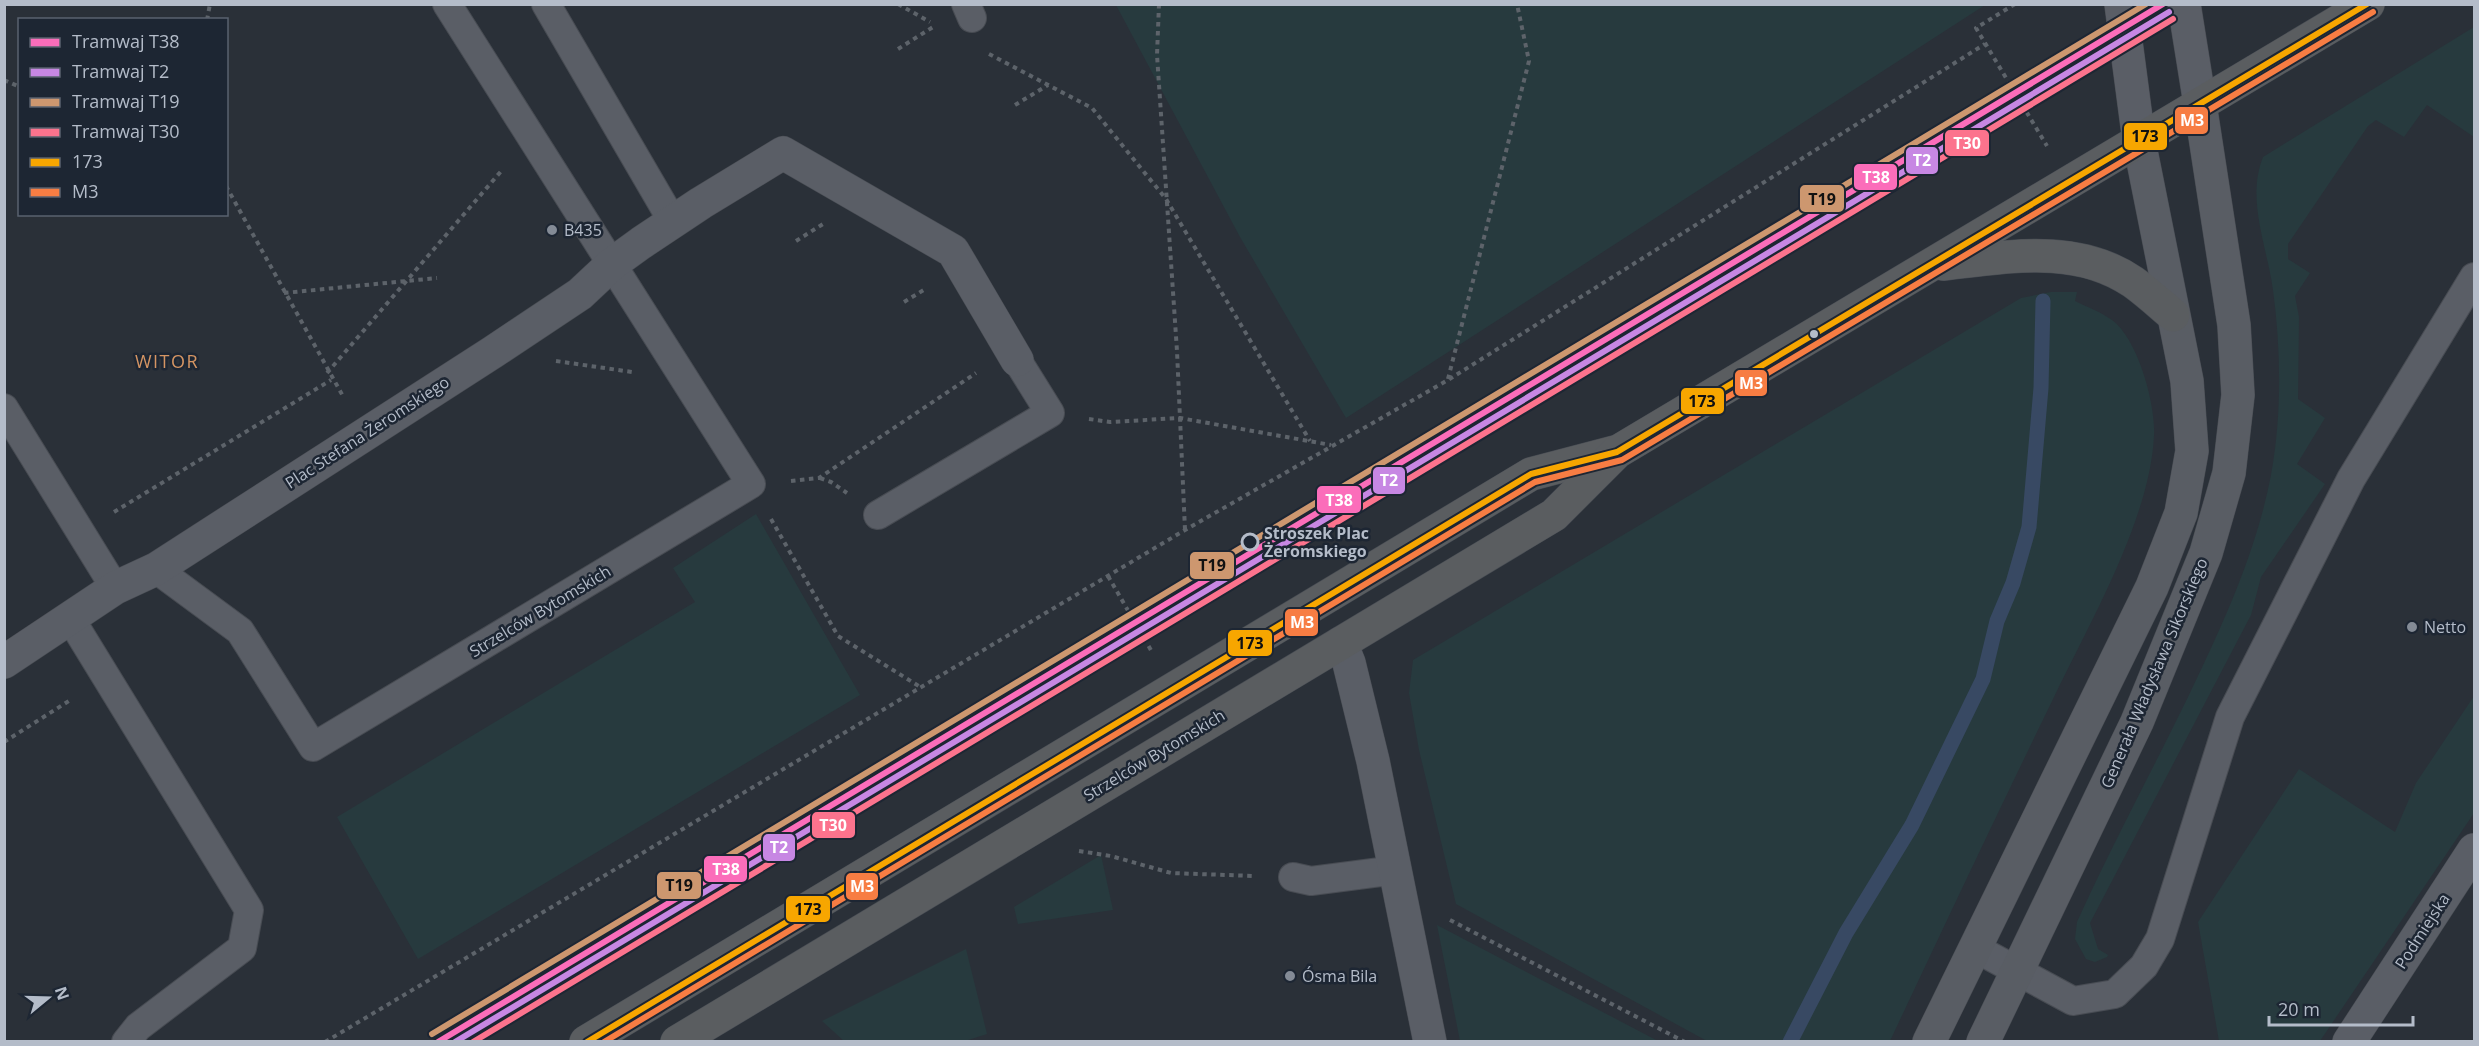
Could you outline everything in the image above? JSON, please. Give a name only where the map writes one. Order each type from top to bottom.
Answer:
[{"type":"highway","name":"Strzelców Bytomskich","points":[[677,1041],[1554,515],[1617,452],[2368,4]]},
{"type":"highway","points":[[1933,265],[2029,255],[2063,255],[2090,261],[2132,281],[2172,315]]},
{"type":"highway","name":"Strzelców Bytomskich","points":[[586,1041],[1531,474],[1617,452]]},
{"type":"street","points":[[1929,1041],[2152,587],[2181,513],[2192,451],[2187,381],[2139,141],[2121,4]]},
{"type":"street","points":[[2184,4],[2200,104]]},
{"type":"street","name":"Generała Władysława Sikorskiego","points":[[1983,1041],[2141,712],[2206,553],[2229,473],[2238,395],[2234,325],[2200,104]]},
{"type":"street","name":"Plac Stefana Żeromskiego","points":[[4,662],[115,588],[156,569],[493,352],[580,294],[612,264],[673,222],[783,153],[953,250],[1002,363]]},
{"type":"street","points":[[1341,643],[1349,663],[1373,761],[1430,1041]]},
{"type":"street","name":"Podmiejska","points":[[2349,1041],[2475,850]]},
{"type":"lane","points":[[447,4],[751,484]]},
{"type":"lane","points":[[546,4],[673,222]]},
{"type":"lane","points":[[1975,948],[2073,1001],[2115,994],[2144,966],[2160,939],[2230,717],[2352,479],[2475,277]]},
{"type":"lane","points":[[878,515],[1050,413],[1002,363]]},
{"type":"lane","points":[[7,418],[115,588]]},
{"type":"lane","name":"Strzelców Bytomskich","points":[[156,569],[240,631],[313,747],[751,484]]},
{"type":"lane","points":[[70,618],[249,910],[242,948],[138,1026],[126,1041]]},
{"type":"lane","points":[[1293,877],[1311,881],[1396,870]]},
{"type":"path","points":[[898,4],[937,25],[898,49]]},
{"type":"path","points":[[1159,4],[1157,55],[1185,530]]},
{"type":"path","points":[[1448,380],[1529,61],[1517,4]]},
{"type":"path","points":[[2015,4],[1976,28],[2049,149]]},
{"type":"path","points":[[325,1041],[1185,530],[1448,380],[1985,44]]},
{"type":"path","points":[[985,51],[1092,108],[1166,199],[1310,441]]},
{"type":"path","points":[[4,80],[18,86]]},
{"type":"path","points":[[1015,105],[1049,85]]},
{"type":"path","points":[[327,373],[507,164]]},
{"type":"path","points":[[228,190],[327,373],[366,432]]},
{"type":"path","points":[[796,241],[831,219]]},
{"type":"path","points":[[284,293],[408,279],[437,278]]},
{"type":"path","points":[[904,302],[932,285]]},
{"type":"path","points":[[493,352],[687,380]]},
{"type":"path","points":[[922,688],[838,636],[751,484],[819,478],[1002,363]]},
{"type":"path","points":[[80,532],[331,380]]},
{"type":"path","points":[[1050,413],[1110,422],[1180,418],[1331,445]]},
{"type":"path","points":[[1108,576],[1156,658]]},
{"type":"path","points":[[1128,642],[1142,633]]},
{"type":"path","points":[[4,742],[75,698]]},
{"type":"path","points":[[1069,849],[1111,856],[1171,873],[1293,877]]},
{"type":"path","points":[[1450,920],[1685,1041]]},
{"type":"green space","points":[[1116,5],[1985,5],[1346,418],[1240,237]]},
{"type":"green space","points":[[2474,27],[2474,137],[2427,105],[2404,137],[2376,120],[2368,126],[2288,244],[2288,259],[2310,273],[2295,296],[2299,317],[2298,399],[2325,418],[2297,464],[2325,484],[2261,577],[2251,615],[2090,923],[2098,949],[2108,955],[2107,957],[2095,962],[2086,959],[2075,939],[2077,922],[2226,615],[2265,504],[2275,452],[2279,406],[2279,359],[2273,290],[2257,206],[2258,173],[2263,157]]},
{"type":"green space","points":[[2051,292],[2077,292],[2075,301],[2112,320],[2130,342],[2144,374],[2152,407],[2154,436],[2150,468],[2142,501],[2116,570],[1890,1041],[1707,1041],[1456,904],[1419,750],[1409,693],[1413,660],[2021,298]]},
{"type":"green space","points":[[756,514],[860,695],[418,959],[337,817],[695,602],[673,568]]},
{"type":"green space","points":[[2474,696],[2474,813],[2320,1041],[2219,1041],[2198,922],[2299,769],[2395,832],[2416,783]]},
{"type":"green space","points":[[1101,855],[1113,910],[1018,924],[1014,907]]},
{"type":"green space","points":[[1437,925],[1658,1041],[1460,1041]]},
{"type":"green space","points":[[966,949],[987,1034],[965,1041],[844,1041],[822,1021]]},
{"type":"waterway","points":[[1790,1042],[1846,933],[1912,825],[1983,679],[1997,621],[2013,583],[2029,527],[2041,388],[2043,301]]},
{"type":"tram line","name":"T19","points":[[432,1034],[2146,4]]},
{"type":"tram line","name":"T38","points":[[438,1042],[2163,4]]},
{"type":"tram line","name":"T2","points":[[455,1042],[2169,12]]},
{"type":"tram line","name":"T30","points":[[473,1042],[2173,19]]},
{"type":"transit line","name":"173","points":[[587,1042],[1531,474],[1617,452],[2367,4]]},
{"type":"transit line","name":"M3","points":[[604,1042],[1535,482],[1622,460],[2373,12]]},
{"type":"place","name":"B435","points":[[552,230]]},
{"type":"place","name":"Stroszek Plac Żeromskiego","points":[[1250,542]]},
{"type":"place","name":"Netto","points":[[2412,627]]},
{"type":"place","name":"Ósma Bila","points":[[1290,976]]},
{"type":"district","name":"WITOR","points":[[167,361]]}]
